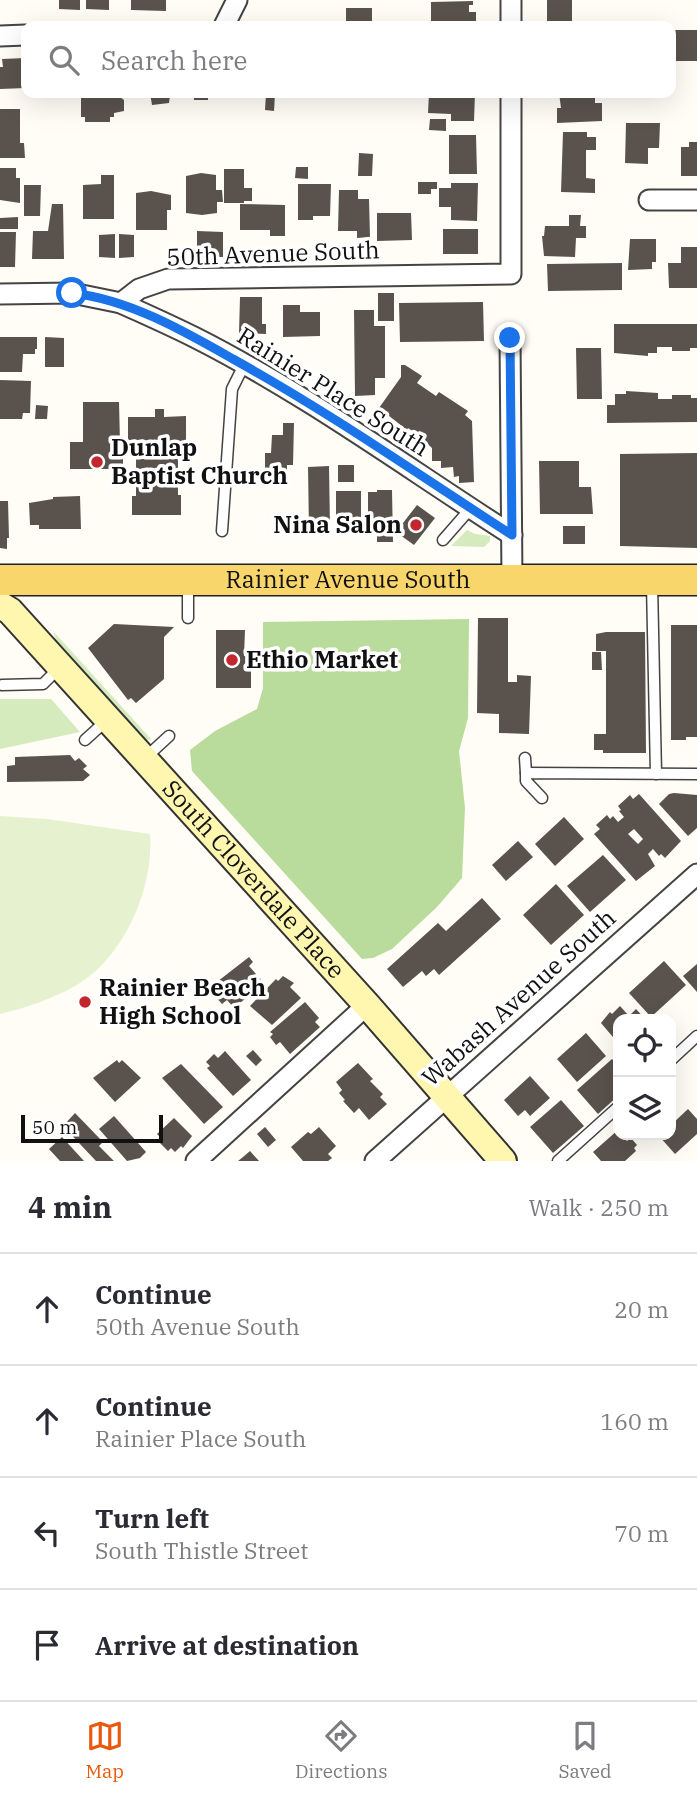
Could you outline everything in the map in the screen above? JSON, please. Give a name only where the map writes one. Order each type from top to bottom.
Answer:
[{"type":"main road","name":"Rainier Avenue South","points":[[0,580],[697,580]]},
{"type":"street","points":[[226,21],[237,0]]},
{"type":"street","points":[[511,0],[511,21]]},
{"type":"street","points":[[0,36],[21,35]]},
{"type":"street","name":"50th Avenue South","points":[[121,303],[139,289],[168,278],[512,274],[511,98]]},
{"type":"street","points":[[649,200],[697,200]]},
{"type":"street","points":[[0,294],[72,293],[121,303]]},
{"type":"street","name":"Rainier Place South","points":[[121,303],[195,337],[244,365],[355,432],[512,535]]},
{"type":"street","points":[[510,338],[512,581]]},
{"type":"street","name":"South Cloverdale Place","points":[[0,605],[10,611],[367,1005],[503,1161]]},
{"type":"street","name":"Wabash Avenue South","points":[[375,1161],[697,874]]},
{"type":"street","points":[[195,1161],[367,1005]]},
{"type":"lane","points":[[222,531],[232,389],[244,365]]},
{"type":"lane","points":[[443,540],[471,508]]},
{"type":"lane","points":[[188,580],[188,618]]},
{"type":"lane","points":[[652,580],[656,774]]},
{"type":"lane","points":[[2,685],[43,684],[60,667]]},
{"type":"lane","points":[[85,740],[108,719]]},
{"type":"lane","points":[[144,760],[169,736]]},
{"type":"lane","points":[[525,758],[526,780],[542,798]]},
{"type":"lane","points":[[526,773],[697,775]]},
{"type":"lane","points":[[676,1055],[697,1036]]},
{"type":"lane","points":[[558,1161],[613,1112]]},
{"type":"green space","points":[[467,530],[490,536],[490,541],[484,547],[451,546]]},
{"type":"green space","points":[[469,619],[468,718],[459,751],[465,808],[462,878],[437,907],[392,949],[373,958],[362,959],[192,771],[190,750],[215,731],[257,709],[263,688],[263,622]]},
{"type":"green space","points":[[53,631],[150,740],[144,739],[63,650]]},
{"type":"green space","points":[[0,699],[51,699],[80,732],[0,749]]},
{"type":"green space","points":[[0,816],[47,819],[150,834],[150,855],[141,898],[121,940],[108,958],[92,974],[66,991],[38,1003],[0,1014]]},
{"type":"building","points":[[59,0],[80,0],[80,10],[59,9]]},
{"type":"building","points":[[86,0],[109,0],[109,10],[86,9]]},
{"type":"building","points":[[131,0],[166,0],[166,11],[131,10]]},
{"type":"building","points":[[547,0],[572,0],[572,21],[547,21]]},
{"type":"building","points":[[473,1],[473,5],[469,5],[469,12],[476,12],[476,21],[431,21],[431,2]]},
{"type":"building","points":[[346,8],[372,8],[372,21],[346,21]]},
{"type":"building","points":[[676,30],[697,30],[697,61],[676,61]]},
{"type":"building","points":[[21,58],[21,88],[0,89],[2,59]]},
{"type":"building","points":[[81,98],[124,100],[124,111],[114,113],[110,122],[85,122],[85,117],[81,117]]},
{"type":"building","points":[[151,98],[170,98],[169,103],[152,105]]},
{"type":"building","points":[[266,98],[275,98],[274,111],[265,110]]},
{"type":"building","points":[[429,98],[475,98],[474,121],[451,121],[451,114],[428,113]]},
{"type":"building","points":[[560,98],[595,98],[595,103],[602,103],[602,121],[557,123],[557,108],[561,108]]},
{"type":"building","points":[[0,109],[20,109],[20,143],[24,143],[25,158],[0,158]]},
{"type":"building","points":[[430,119],[446,119],[446,131],[429,130]]},
{"type":"building","points":[[626,123],[660,123],[659,148],[648,148],[648,164],[625,163]]},
{"type":"building","points":[[563,132],[587,132],[587,137],[596,137],[596,150],[586,150],[586,178],[595,179],[595,193],[561,192]]},
{"type":"building","points":[[449,135],[476,135],[477,174],[449,174]]},
{"type":"building","points":[[689,142],[697,142],[697,176],[681,176],[681,147],[689,147]]},
{"type":"building","points":[[359,153],[373,154],[372,176],[358,176]]},
{"type":"building","points":[[296,167],[308,167],[308,179],[295,178]]},
{"type":"building","points":[[0,168],[16,168],[16,178],[20,178],[20,203],[0,200]]},
{"type":"building","points":[[224,169],[244,169],[244,188],[252,188],[252,201],[224,203]]},
{"type":"building","points":[[201,173],[216,175],[216,190],[222,190],[223,202],[217,202],[217,213],[186,213],[186,176]]},
{"type":"building","points":[[101,175],[114,175],[114,219],[83,219],[83,185],[101,184]]},
{"type":"building","points":[[418,182],[437,182],[437,189],[431,189],[431,194],[418,194]]},
{"type":"building","points":[[451,183],[478,183],[477,221],[451,220],[451,207],[439,207],[439,188],[451,188]]},
{"type":"building","points":[[298,184],[331,184],[330,216],[313,216],[313,220],[298,220]]},
{"type":"building","points":[[24,185],[41,185],[40,216],[24,216]]},
{"type":"building","points":[[339,190],[358,190],[358,199],[369,199],[370,237],[357,238],[357,231],[338,231]]},
{"type":"building","points":[[151,191],[171,195],[171,210],[167,210],[167,230],[136,230],[136,193]]},
{"type":"building","points":[[52,204],[63,204],[64,259],[32,259],[33,231],[48,231]]},
{"type":"building","points":[[240,204],[285,205],[285,236],[270,236],[270,230],[240,230]]},
{"type":"building","points":[[377,213],[411,213],[412,240],[377,241]]},
{"type":"building","points":[[569,215],[581,215],[580,226],[586,226],[586,238],[576,238],[575,257],[544,256],[542,236],[545,226],[569,226]]},
{"type":"building","points":[[18,217],[18,229],[0,229],[0,218]]},
{"type":"building","points":[[443,229],[478,229],[478,254],[443,254]]},
{"type":"building","points":[[197,231],[223,232],[223,257],[197,257]]},
{"type":"building","points":[[0,232],[16,232],[15,267],[0,267]]},
{"type":"building","points":[[115,234],[115,258],[99,257],[99,235]]},
{"type":"building","points":[[119,234],[134,235],[134,257],[119,258]]},
{"type":"building","points":[[630,239],[656,239],[656,262],[652,262],[652,269],[628,270]]},
{"type":"building","points":[[681,247],[697,247],[697,288],[669,288],[668,263],[681,263]]},
{"type":"building","points":[[622,263],[622,290],[548,291],[547,264]]},
{"type":"building","points":[[378,293],[394,293],[394,321],[378,321]]},
{"type":"building","points":[[240,297],[262,297],[262,324],[266,324],[266,334],[239,333]]},
{"type":"building","points":[[483,302],[484,341],[400,342],[399,303]]},
{"type":"building","points":[[283,305],[300,305],[300,312],[320,312],[320,336],[283,337]]},
{"type":"building","points":[[354,310],[374,310],[374,326],[385,326],[385,378],[375,378],[375,395],[355,396]]},
{"type":"building","points":[[614,324],[697,324],[697,348],[690,348],[690,351],[672,351],[672,347],[657,347],[657,353],[648,353],[648,356],[614,353]]},
{"type":"building","points":[[0,337],[37,337],[35,354],[23,354],[22,372],[0,372]]},
{"type":"building","points":[[45,337],[64,338],[64,367],[45,367]]},
{"type":"building","points":[[576,348],[601,348],[602,399],[577,399]]},
{"type":"building","points":[[401,365],[422,376],[417,383],[436,396],[439,392],[468,411],[465,415],[472,421],[474,482],[459,483],[459,476],[454,477],[453,467],[441,468],[441,461],[432,461],[432,448],[417,434],[408,428],[407,430],[379,408],[401,377]]},
{"type":"building","points":[[0,380],[31,381],[30,413],[23,413],[22,419],[0,419]]},
{"type":"building","points":[[626,391],[658,393],[658,399],[672,399],[672,395],[691,395],[691,398],[697,398],[697,422],[607,423],[607,405],[615,405],[615,394],[626,394]]},
{"type":"building","name":"Dunlap Baptist Church","points":[[83,402],[119,402],[120,443],[128,443],[128,417],[155,417],[155,409],[164,409],[164,417],[186,416],[186,450],[178,450],[181,515],[132,515],[132,496],[136,496],[136,455],[123,455],[123,469],[70,469],[70,442],[83,442]]},
{"type":"building","points":[[36,405],[48,406],[47,419],[35,419]]},
{"type":"building","points":[[283,423],[294,423],[293,465],[287,465],[287,470],[265,470],[265,453],[271,453],[272,435],[283,435]]},
{"type":"building","points":[[697,453],[697,548],[620,546],[620,454]]},
{"type":"building","points":[[539,461],[579,461],[579,487],[591,487],[593,514],[540,514]]},
{"type":"building","points":[[338,465],[354,465],[354,482],[338,482]]},
{"type":"building","points":[[329,466],[330,530],[309,530],[308,467]]},
{"type":"building","points":[[392,490],[393,542],[377,542],[377,532],[370,532],[368,492]]},
{"type":"building","points":[[336,491],[361,491],[361,525],[355,525],[355,530],[343,530],[343,526],[336,526]]},
{"type":"building","points":[[80,496],[81,529],[39,529],[39,525],[30,525],[29,503],[53,497]]},
{"type":"building","points":[[0,501],[8,501],[7,549],[0,548]]},
{"type":"building","name":"Nina Salon","points":[[417,505],[435,518],[414,545],[396,532]]},
{"type":"building","points":[[563,526],[585,526],[585,544],[563,544]]},
{"type":"building","points":[[478,618],[508,618],[508,682],[517,682],[517,675],[531,676],[529,734],[499,733],[499,714],[477,713]]},
{"type":"building","points":[[114,624],[174,627],[164,637],[164,679],[136,703],[131,698],[128,700],[88,648]]},
{"type":"building","points":[[671,625],[697,625],[697,737],[686,737],[686,740],[671,740]]},
{"type":"building","name":"Ethio Market","points":[[216,630],[245,630],[244,656],[247,656],[247,663],[251,663],[251,688],[216,688]]},
{"type":"building","points":[[645,632],[646,753],[603,753],[603,750],[594,750],[594,734],[606,734],[606,651],[596,651],[596,634]]},
{"type":"building","points":[[592,652],[601,652],[602,670],[592,670]]},
{"type":"building","points":[[70,755],[75,761],[79,758],[87,766],[83,769],[90,775],[83,781],[7,782],[7,766],[15,765],[15,757]]},
{"type":"building","points":[[639,794],[681,841],[665,858],[653,849],[648,854],[655,866],[636,881],[594,834],[600,829],[596,825],[607,815],[610,819],[613,816],[618,822],[624,817],[618,806],[630,795],[633,799]],"holes":[[[634,829],[643,839],[638,844],[628,834]]]},
{"type":"building","points":[[669,794],[697,795],[697,828],[688,836],[659,804]]},
{"type":"building","points":[[564,817],[584,839],[555,866],[535,844]]},
{"type":"building","points":[[518,841],[533,857],[506,881],[492,865]]},
{"type":"building","points":[[603,855],[626,880],[590,912],[567,886]]},
{"type":"building","points":[[556,884],[584,915],[551,945],[523,915]]},
{"type":"building","points":[[482,898],[501,919],[439,975],[434,969],[426,976],[422,971],[403,987],[387,969],[438,923],[446,931]]},
{"type":"building","points":[[249,957],[253,962],[249,966],[264,983],[234,1008],[227,1000],[222,1004],[216,997],[221,993],[213,985]]},
{"type":"building","points":[[664,961],[686,985],[654,1014],[648,1014],[629,993]]},
{"type":"building","points":[[697,964],[697,992],[683,976]]},
{"type":"building","points":[[283,976],[294,983],[290,987],[301,998],[272,1025],[250,1006],[276,979],[278,981]]},
{"type":"building","points":[[305,1002],[319,1018],[315,1022],[320,1027],[290,1054],[280,1042],[276,1045],[270,1032]]},
{"type":"building","points":[[620,1006],[627,1014],[613,1014],[613,1037],[601,1023],[610,1012],[612,1014]]},
{"type":"building","points":[[586,1033],[606,1056],[577,1082],[557,1059]]},
{"type":"building","points":[[253,1050],[262,1060],[256,1066],[246,1056]]},
{"type":"building","points":[[225,1051],[251,1080],[233,1096],[207,1068],[210,1066],[206,1062],[214,1054],[218,1058]]},
{"type":"building","points":[[117,1060],[119,1063],[122,1060],[141,1078],[115,1102],[93,1078]]},
{"type":"building","points":[[613,1060],[613,1100],[598,1114],[577,1090]]},
{"type":"building","points":[[358,1063],[373,1079],[370,1081],[383,1094],[380,1097],[387,1104],[369,1120],[359,1108],[354,1113],[343,1101],[345,1100],[339,1093],[342,1090],[336,1082]]},
{"type":"building","points":[[181,1064],[223,1107],[204,1124],[162,1078]]},
{"type":"building","points":[[530,1076],[550,1098],[530,1116],[525,1110],[518,1116],[504,1100]]},
{"type":"building","points":[[561,1100],[584,1126],[553,1153],[530,1127]]},
{"type":"building","points":[[688,1109],[697,1119],[697,1134],[675,1154],[663,1140],[676,1140],[676,1120]]},
{"type":"building","points":[[75,1113],[103,1142],[99,1146],[114,1161],[96,1161],[63,1126]]},
{"type":"building","points":[[114,1116],[146,1152],[140,1158],[127,1161],[99,1129]]},
{"type":"building","points":[[174,1118],[192,1136],[183,1148],[181,1146],[175,1152],[171,1148],[168,1151],[159,1142],[162,1139],[157,1134]]},
{"type":"building","points":[[265,1127],[276,1140],[268,1147],[257,1134]]},
{"type":"building","points":[[319,1127],[336,1146],[328,1154],[332,1158],[328,1161],[303,1161],[291,1147],[308,1132],[311,1134]]},
{"type":"building","points":[[613,1134],[613,1140],[633,1140],[637,1145],[634,1148],[636,1151],[625,1161],[601,1161],[593,1152]]},
{"type":"building","points":[[62,1137],[84,1161],[60,1161],[49,1149]]},
{"type":"building","points":[[250,1151],[259,1161],[238,1161],[243,1157]]},
{"type":"place","name":"Dunlap Baptist Church","points":[[97,462]]},
{"type":"place","name":"Nina Salon","points":[[416,525]]},
{"type":"place","name":"Ethio Market","points":[[232,660]]},
{"type":"place","name":"Rainier Beach High School","points":[[85,1002]]},
{"type":"route","points":[[72,293],[121,303],[195,337],[355,432],[512,535],[510,338]]}]
